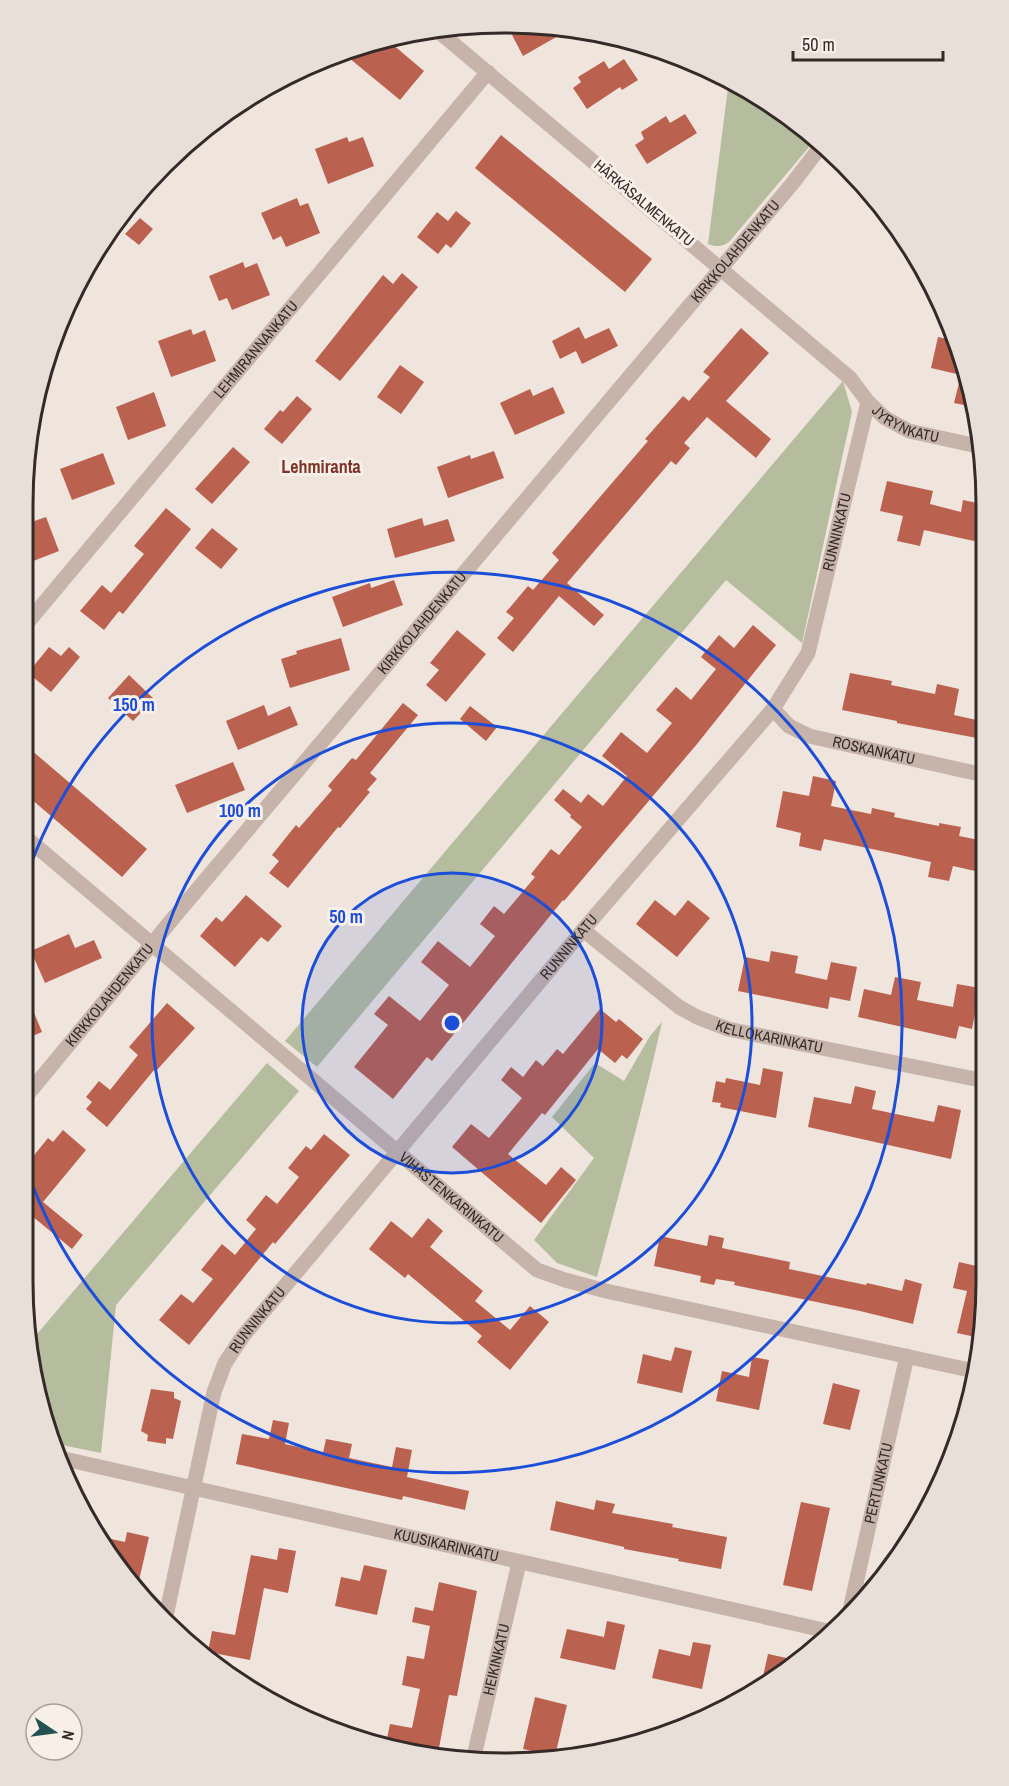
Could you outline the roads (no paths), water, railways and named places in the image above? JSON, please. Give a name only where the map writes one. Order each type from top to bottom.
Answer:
[{"type":"street","name":"HÄRKÄSALMENKATU","points":[[445,37],[850,378],[868,402]]},
{"type":"street","name":"LEHMIRANNANKATU","points":[[33,616],[488,72]]},
{"type":"street","name":"KIRKKOLAHDENKATU","points":[[33,1088],[817,152]]},
{"type":"street","name":"JYRYNKATU","points":[[868,402],[885,418],[909,431],[972,445]]},
{"type":"street","name":"RUNNINKATU","points":[[167,1611],[214,1392],[225,1363],[243,1336],[583,930],[773,710],[808,653],[868,402]]},
{"type":"street","name":"ROSKANKATU","points":[[773,710],[789,726],[809,736],[976,774]]},
{"type":"street","name":"VIHASTENKARINKATU","points":[[33,843],[537,1270],[606,1291],[968,1370]]},
{"type":"street","name":"KELLOKARINKATU","points":[[583,930],[679,1007],[718,1025],[976,1079]]},
{"type":"street","name":"PERTUNKATU","points":[[852,1599],[908,1356]]},
{"type":"street","name":"KUUSIKARINKATU","points":[[68,1460],[822,1630]]},
{"type":"street","name":"HEIKINKATU","points":[[475,1752],[519,1563]]},
{"type":"district","name":"Lehmiranta","points":[[321,467]]}]
